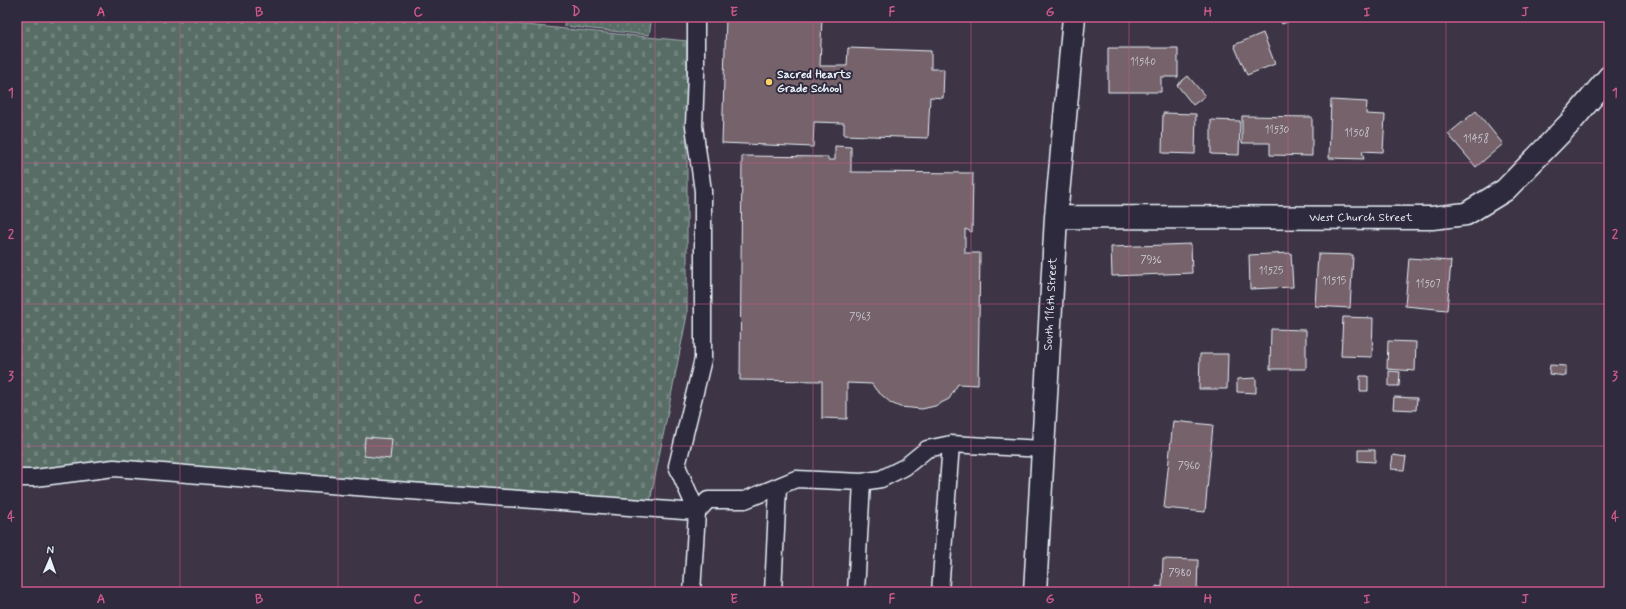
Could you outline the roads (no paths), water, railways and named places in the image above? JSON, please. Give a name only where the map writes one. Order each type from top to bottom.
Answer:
[{"type":"street","name":"South 116th Street","points":[[1035,592],[1056,217],[1074,17]]},
{"type":"street","name":"West Church Street","points":[[1056,217],[1432,218],[1466,214],[1506,190],[1571,122],[1609,77]]},
{"type":"lane","points":[[692,592],[697,512],[677,466],[703,358],[703,191],[694,126],[696,17]]},
{"type":"lane","points":[[697,512],[708,500],[745,500],[796,479],[862,482],[881,479],[905,467],[927,450],[951,444],[1043,449]]},
{"type":"lane","points":[[940,592],[951,444]]},
{"type":"lane","points":[[17,478],[35,478],[114,468],[282,482],[697,512]]},
{"type":"lane","points":[[856,592],[862,482]]},
{"type":"lane","points":[[773,592],[778,487]]},
{"type":"place","name":"Sacred Hearts Grade School","points":[[769,82]]}]
